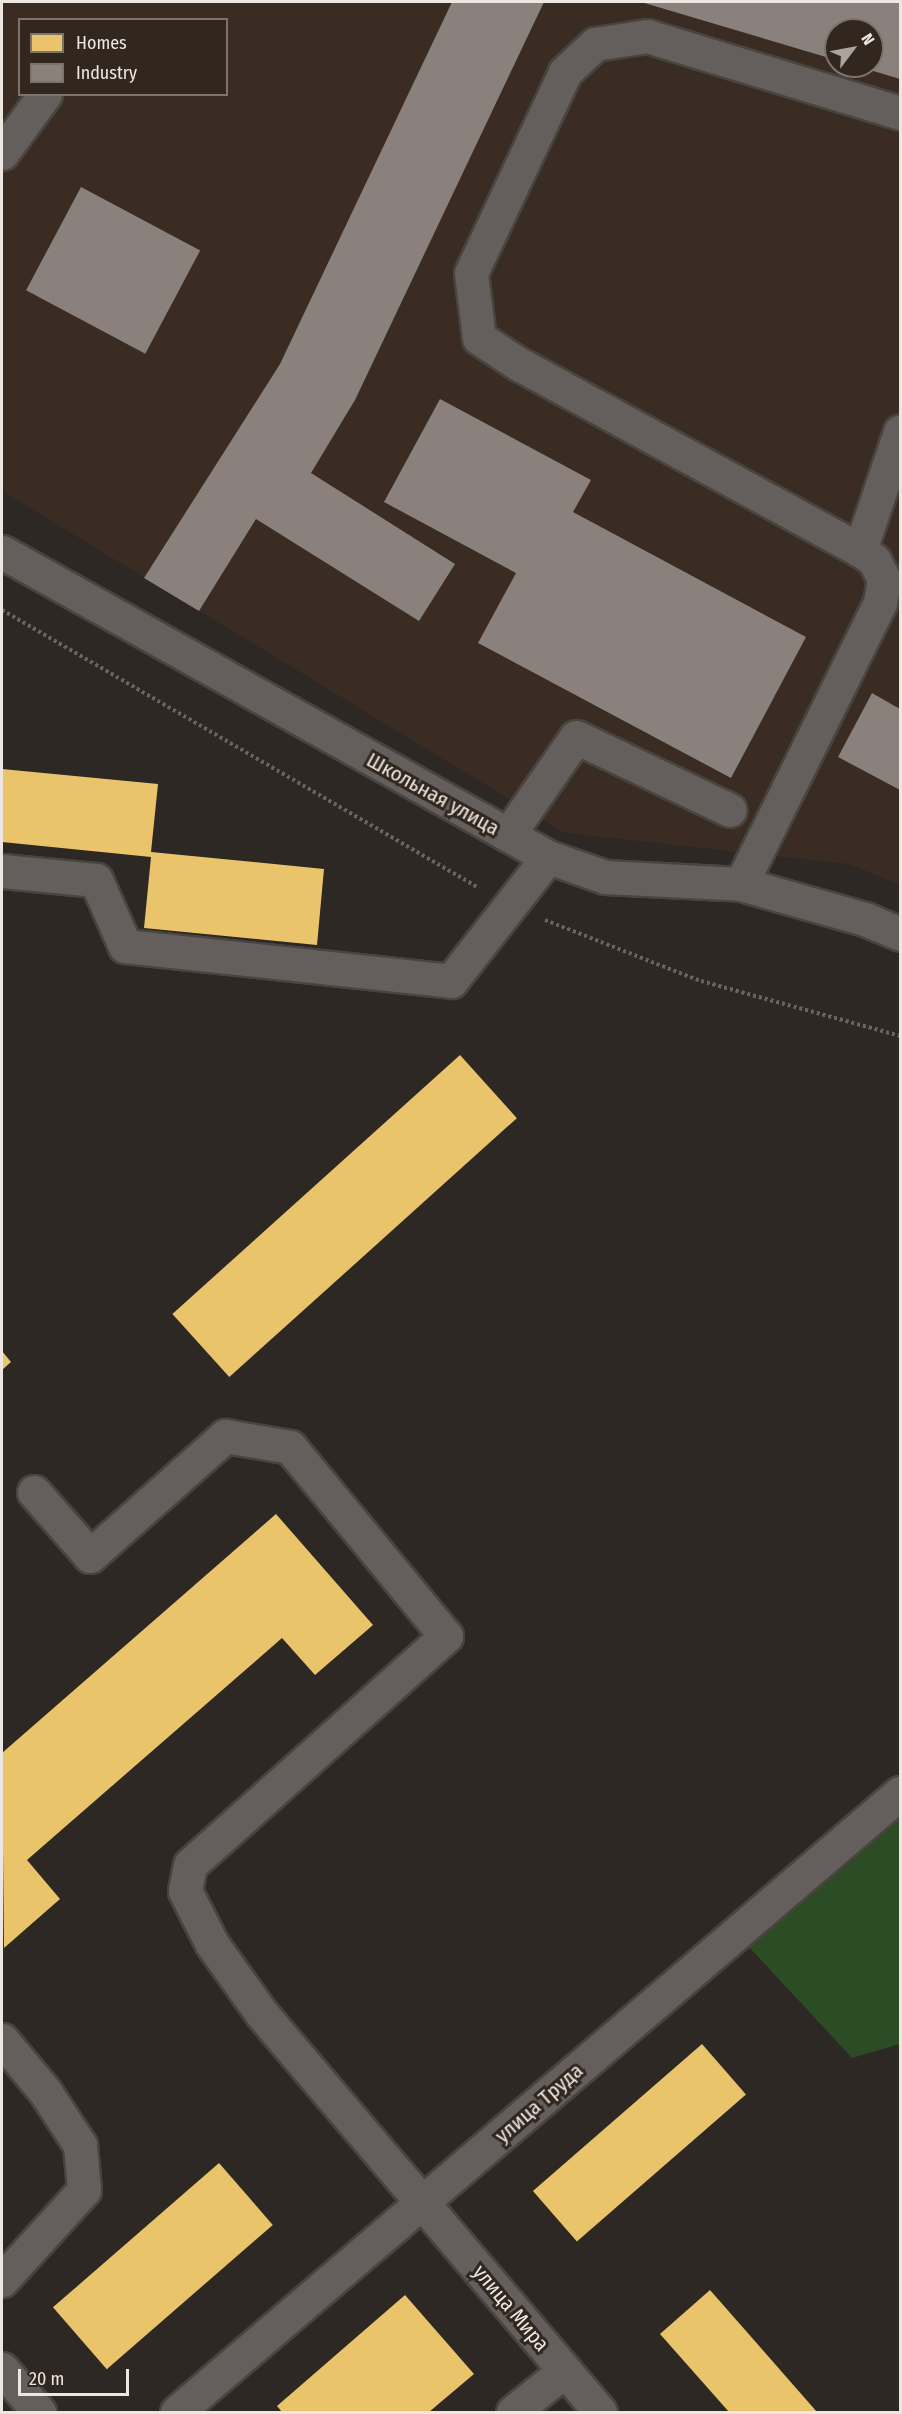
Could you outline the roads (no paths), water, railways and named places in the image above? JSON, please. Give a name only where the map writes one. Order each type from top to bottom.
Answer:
[{"type":"street","points":[[741,884],[880,603],[884,579],[874,560],[860,550],[520,365],[479,338],[471,273],[565,72],[595,44],[647,36],[900,113]]},
{"type":"street","points":[[2,153],[44,96]]},
{"type":"street","points":[[860,550],[900,432]]},
{"type":"street","name":"Школьная улица","points":[[2,552],[548,857],[605,876],[741,884],[866,919],[900,933]]},
{"type":"street","points":[[508,835],[576,737],[730,810]]},
{"type":"street","points":[[2,871],[96,880],[125,946],[451,981],[548,857]]},
{"type":"street","name":"улица Мира","points":[[34,1492],[90,1556],[225,1436],[290,1447],[446,1635],[190,1865],[185,1891],[213,1944],[262,2013],[600,2412]]},
{"type":"street","name":"улица Труда","points":[[177,2412],[900,1793]]},
{"type":"street","points":[[2,2040],[44,2090],[80,2145],[84,2190],[2,2280]]},
{"type":"street","points":[[2,2368],[39,2412]]},
{"type":"street","points":[[513,2412],[564,2371]]}]
